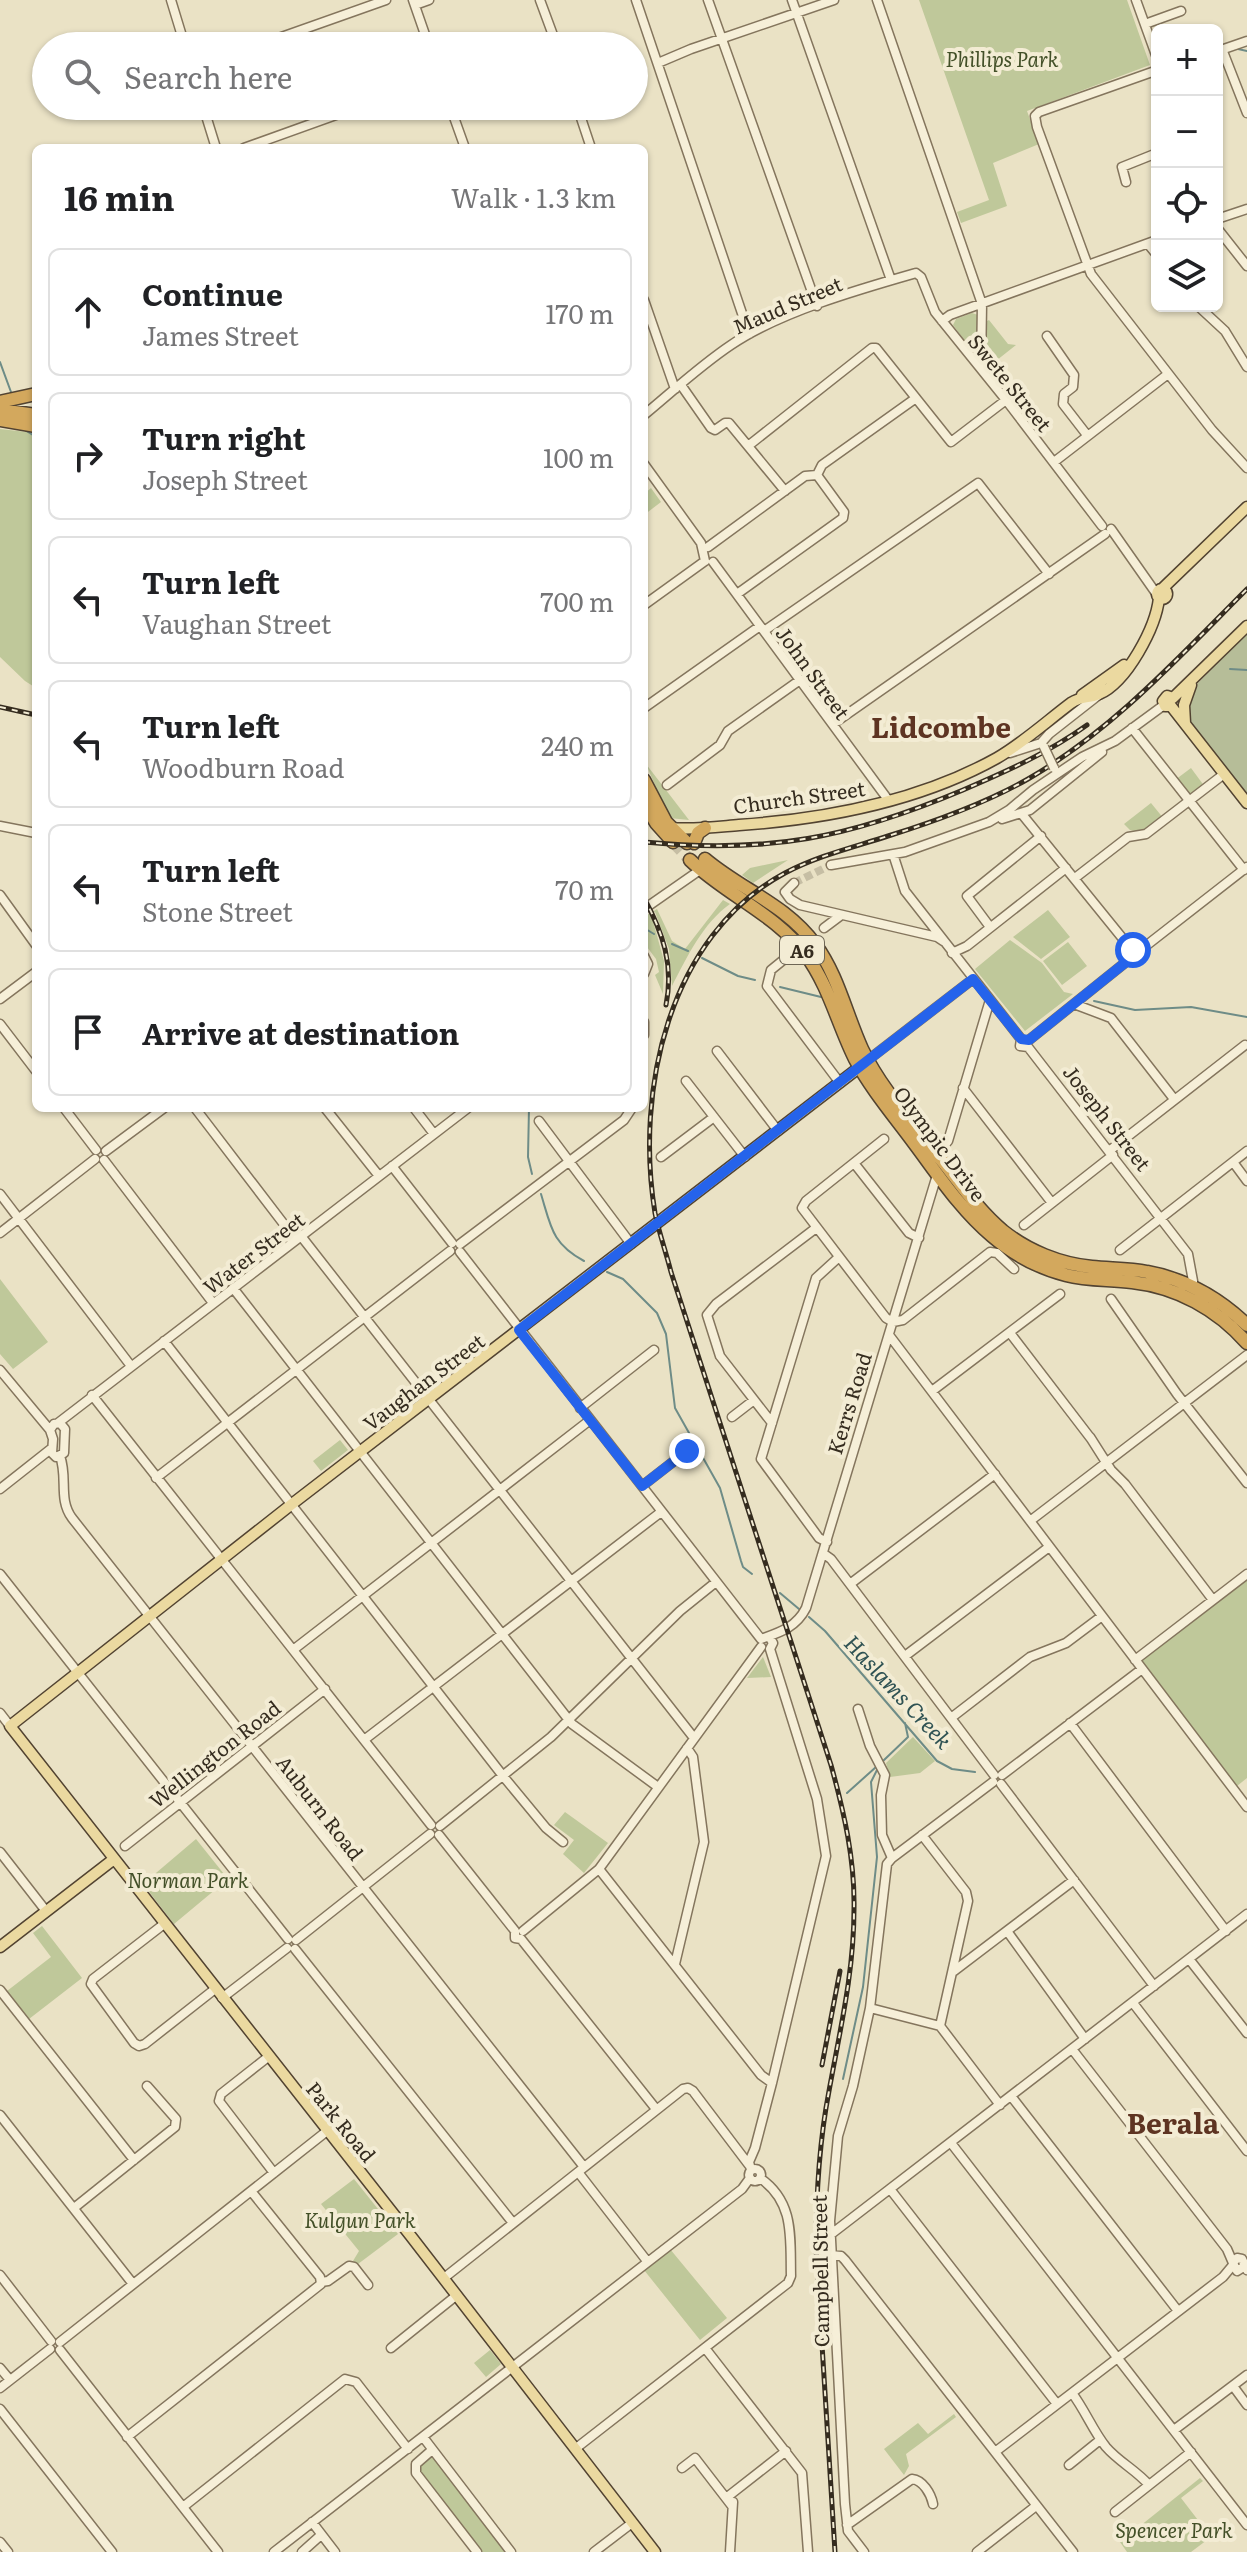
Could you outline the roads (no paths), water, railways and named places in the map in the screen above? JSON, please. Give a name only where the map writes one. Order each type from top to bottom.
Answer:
[{"type":"highway","points":[[0,402],[32,396]]},
{"type":"highway","points":[[0,410],[32,418]]},
{"type":"highway","points":[[0,420],[32,418]]},
{"type":"highway","points":[[648,792],[659,824],[691,843],[705,828]]},
{"type":"highway","points":[[648,812],[673,842]]},
{"type":"highway","name":"Olympic Drive","points":[[690,860],[703,865],[727,892],[776,924],[805,954],[864,1064],[983,1228],[1005,1247],[1028,1260],[1075,1277],[1160,1287],[1208,1309]]},
{"type":"highway","name":"Olympic Drive","points":[[864,1064],[936,1146],[942,1171],[995,1223],[1036,1251],[1073,1264],[1143,1271],[1193,1284]]},
{"type":"highway","name":"A6","points":[[1193,1284],[1247,1325]]},
{"type":"highway","name":"Joseph Street","points":[[1208,1309],[1247,1343]]},
{"type":"main road","points":[[1224,531],[1247,495]]},
{"type":"main road","points":[[1078,699],[1097,694],[1131,659],[1144,643],[1162,594],[1177,575],[1247,507]]},
{"type":"main road","points":[[1247,626],[1169,703],[1247,803]]},
{"type":"main road","points":[[959,774],[1005,752],[1131,659]]},
{"type":"main road","points":[[1185,723],[1184,700],[1196,677]]},
{"type":"main road","points":[[959,774],[1041,725]]},
{"type":"main road","name":"Church Street","points":[[659,824],[705,828],[788,821],[889,801],[959,774]]},
{"type":"main road","name":"Vaughan Street","points":[[10,1726],[292,1504],[745,1157],[838,1080],[864,1064]]},
{"type":"main road","name":"Park Road","points":[[10,1726],[655,2552]]},
{"type":"main road","points":[[0,1947],[114,1859]]},
{"type":"street","points":[[171,0],[181,32]]},
{"type":"street","points":[[296,32],[386,0]]},
{"type":"street","points":[[424,32],[414,3],[429,0]]},
{"type":"street","points":[[540,0],[552,32]]},
{"type":"street","points":[[636,0],[647,32]]},
{"type":"street","points":[[708,0],[817,306]]},
{"type":"street","points":[[792,0],[891,280]]},
{"type":"street","points":[[658,63],[834,0]]},
{"type":"street","points":[[877,0],[982,304],[981,368]]},
{"type":"street","points":[[1136,0],[1151,41]]},
{"type":"street","points":[[1145,24],[1181,11]]},
{"type":"street","points":[[648,34],[749,334]]},
{"type":"street","points":[[1223,49],[1247,41]]},
{"type":"street","points":[[1223,57],[1247,113]]},
{"type":"street","points":[[1151,73],[1039,112],[1035,116],[1037,127],[1087,265],[1212,430],[1247,468]]},
{"type":"street","points":[[208,120],[216,144]]},
{"type":"street","points":[[255,144],[322,120]]},
{"type":"street","points":[[455,120],[464,144]]},
{"type":"street","points":[[582,120],[590,144]]},
{"type":"street","points":[[1126,182],[1122,167],[1151,155]]},
{"type":"street","points":[[1223,217],[1247,209]]},
{"type":"street","points":[[1223,236],[1247,266]]},
{"type":"street","points":[[942,321],[950,315],[1151,243]]},
{"type":"street","name":"Maud Street","points":[[648,412],[732,344],[749,334],[817,306],[916,273]]},
{"type":"street","name":"Swete Street","points":[[916,273],[921,277],[935,312],[1105,529],[1162,594]]},
{"type":"street","points":[[648,310],[678,387],[714,430],[728,422],[785,491]]},
{"type":"street","points":[[1204,312],[1225,331],[1247,367]]},
{"type":"street","points":[[1047,336],[1074,375],[1073,387],[1064,394],[1063,404],[1087,435]]},
{"type":"street","points":[[748,446],[872,348],[876,348],[951,442],[1006,400]]},
{"type":"street","points":[[1054,462],[1168,374]]},
{"type":"street","points":[[817,475],[822,465],[916,398]]},
{"type":"street","name":"John Street","points":[[648,470],[889,801]]},
{"type":"street","points":[[648,602],[785,491],[805,476],[817,475]]},
{"type":"street","points":[[737,594],[843,518],[844,512],[817,475]]},
{"type":"street","points":[[648,705],[978,483],[1049,574]]},
{"type":"street","points":[[833,724],[1049,574],[1105,529]]},
{"type":"street","points":[[667,785],[720,745],[728,731],[800,680]]},
{"type":"street","points":[[1005,752],[1042,745],[1097,694]]},
{"type":"street","points":[[831,865],[893,854],[1026,814],[1132,728],[1169,703]]},
{"type":"street","points":[[1026,1042],[1134,953],[1246,868],[1132,728]]},
{"type":"street","points":[[967,831],[1005,813],[1056,770],[1119,739]]},
{"type":"street","points":[[1042,745],[1056,770]]},
{"type":"street","points":[[959,774],[990,765],[1027,747]]},
{"type":"street","points":[[1079,770],[1088,754]]},
{"type":"street","points":[[1075,878],[1128,837],[1146,834],[1224,774]]},
{"type":"street","points":[[1026,814],[1025,802],[1033,790]]},
{"type":"street","points":[[1020,801],[1018,807],[1134,953]]},
{"type":"street","points":[[0,826],[32,832]]},
{"type":"street","points":[[990,927],[967,896],[1041,836]]},
{"type":"street","name":"Joseph Street","points":[[893,854],[901,886],[1194,1259],[1192,1292],[1205,1302],[1208,1309]]},
{"type":"street","points":[[648,906],[703,865]]},
{"type":"street","points":[[952,953],[1066,868]]},
{"type":"street","points":[[790,886],[785,892],[793,901],[840,916],[937,937],[944,942]]},
{"type":"street","points":[[0,895],[32,939]]},
{"type":"street","points":[[824,928],[840,916]]},
{"type":"street","points":[[917,933],[926,930],[928,919]]},
{"type":"street","points":[[787,957],[771,970],[767,979],[770,991],[838,1080]]},
{"type":"street","points":[[0,999],[32,975]]},
{"type":"street","name":"Vaughan Street","points":[[864,1064],[973,979]]},
{"type":"street","points":[[936,1146],[951,1133],[990,1000]]},
{"type":"street","points":[[1074,1004],[1111,1018],[1174,1099]]},
{"type":"street","points":[[0,1024],[32,1066]]},
{"type":"street","points":[[1024,1225],[1174,1099],[1245,1045]]},
{"type":"street","points":[[717,1051],[778,1131]]},
{"type":"street","points":[[686,1081],[745,1157]]},
{"type":"street","points":[[963,1088],[1052,1203]]},
{"type":"street","points":[[67,1112],[213,1303]]},
{"type":"street","points":[[0,1233],[159,1112]]},
{"type":"street","points":[[198,1112],[365,1317],[694,1738]]},
{"type":"street","points":[[328,1112],[379,1176]]},
{"type":"street","points":[[417,1112],[434,1134]]},
{"type":"street","name":"Water Street","points":[[50,1430],[463,1112]]},
{"type":"street","points":[[156,1478],[624,1120],[629,1112]]},
{"type":"street","points":[[661,1157],[714,1117]]},
{"type":"street","points":[[539,1121],[631,1244]]},
{"type":"street","points":[[884,1139],[802,1206],[886,1318],[893,1322],[903,1320],[988,1253],[997,1253],[1014,1269]]},
{"type":"street","points":[[1120,1250],[1247,1151]]},
{"type":"street","points":[[1233,1162],[1247,1181]]},
{"type":"street","points":[[854,1163],[909,1233],[919,1238]]},
{"type":"street","points":[[274,2552],[742,2189],[754,2172],[754,2150],[826,1856],[817,1799],[766,1643],[392,1166]]},
{"type":"street","name":"Kerrs Road","points":[[520,1934],[599,1869],[766,1643],[792,1626],[804,1613],[942,1171]]},
{"type":"street","points":[[0,1194],[131,1366]]},
{"type":"street","points":[[772,1423],[718,1352],[707,1318],[708,1312],[816,1228]]},
{"type":"street","points":[[827,1542],[819,1538],[762,1463],[814,1282],[818,1274],[839,1257]]},
{"type":"street","points":[[233,1288],[570,1720],[658,1787]]},
{"type":"street","points":[[932,1391],[1060,1294]]},
{"type":"street","points":[[1111,1299],[1247,1483]]},
{"type":"street","points":[[1010,1333],[1213,1600]]},
{"type":"street","points":[[889,1335],[1247,1807]]},
{"type":"street","points":[[164,1341],[503,1776],[546,1828],[563,1842]]},
{"type":"street","points":[[580,1408],[654,1350]]},
{"type":"street","points":[[1030,1521],[1247,1355]]},
{"type":"street","points":[[0,1370],[50,1430],[53,1455],[60,1456]]},
{"type":"street","points":[[92,1395],[656,2109]]},
{"type":"street","points":[[732,1417],[754,1400]]},
{"type":"street","points":[[293,1650],[590,1420]]},
{"type":"street","name":"Auburn Road","points":[[58,1423],[66,1432],[65,1449],[60,1456],[65,1509],[363,1887],[581,2170],[647,2261]]},
{"type":"street","points":[[0,1489],[52,1448]]},
{"type":"street","points":[[642,1486],[687,1451]]},
{"type":"street","points":[[850,1584],[995,1474]]},
{"type":"street","points":[[364,1740],[661,1512]]},
{"type":"street","points":[[905,1656],[1049,1547]]},
{"type":"street","points":[[824,1554],[831,1559],[1154,1986]]},
{"type":"street","points":[[0,1574],[513,2223]]},
{"type":"street","points":[[1135,1660],[1247,1574]]},
{"type":"street","points":[[164,1924],[93,1979],[91,1984],[139,2046],[291,1944],[503,1776],[570,1720],[680,1611],[716,1582]]},
{"type":"street","points":[[951,1718],[1030,1657],[1066,1643],[1102,1616]]},
{"type":"street","points":[[858,1709],[870,1746],[885,1775],[881,1795],[882,1835],[892,1858],[1142,1669]]},
{"type":"street","name":"Wellington Road","points":[[125,1846],[325,1689]]},
{"type":"street","name":"Park Road","points":[[0,1713],[10,1726]]},
{"type":"street","points":[[1070,1723],[1226,1931]]},
{"type":"street","points":[[675,1964],[704,1842],[693,1757],[687,1748]]},
{"type":"street","points":[[1238,1795],[1247,1788]]},
{"type":"street","points":[[922,1835],[966,1892],[968,1901],[940,2026]]},
{"type":"street","points":[[0,1852],[46,1911]]},
{"type":"street","name":"Campbell Street","points":[[864,2552],[851,2536],[847,2525],[830,2235],[838,2136],[870,2008],[887,1867],[892,1858]]},
{"type":"street","points":[[599,1869],[761,2075],[772,2083]]},
{"type":"street","points":[[953,1971],[1074,1880]]},
{"type":"street","points":[[830,2235],[1245,1919]]},
{"type":"street","points":[[1007,1931],[1085,2039]]},
{"type":"street","points":[[1189,1959],[1247,2033]]},
{"type":"street","points":[[0,1990],[134,2160]]},
{"type":"street","points":[[1133,2003],[1247,2151]]},
{"type":"street","points":[[870,2008],[940,2026],[1000,2105]]},
{"type":"street","points":[[995,2452],[1242,2265],[1072,2049]]},
{"type":"street","points":[[268,2057],[221,2094],[219,2101],[274,2173]]},
{"type":"street","points":[[74,2208],[174,2129],[177,2123],[147,2086]]},
{"type":"street","points":[[444,2278],[683,2089],[691,2089],[754,2172],[767,2183],[789,2215],[790,2279],[575,2449]]},
{"type":"street","points":[[1011,2096],[1178,2311]]},
{"type":"street","points":[[0,2115],[133,2284]]},
{"type":"street","points":[[0,2388],[327,2131]]},
{"type":"street","points":[[951,2143],[1247,2525]]},
{"type":"street","points":[[738,2148],[747,2153],[754,2150]]},
{"type":"street","points":[[890,2189],[1057,2404]]},
{"type":"street","points":[[251,2191],[321,2282]]},
{"type":"street","points":[[831,2255],[841,2256],[845,2260],[1073,2552]]},
{"type":"street","points":[[127,2437],[321,2282],[328,2281],[349,2266],[354,2267],[368,2285]]},
{"type":"street","points":[[0,2275],[218,2552]]},
{"type":"street","points":[[391,2348],[457,2295]]},
{"type":"street","points":[[705,2348],[803,2477],[808,2552]]},
{"type":"street","points":[[0,2368],[10,2380]]},
{"type":"street","points":[[1174,2430],[1247,2375]]},
{"type":"street","points":[[183,2507],[345,2379],[356,2382],[408,2449]]},
{"type":"street","points":[[1233,2386],[1247,2405]]},
{"type":"street","points":[[1072,2393],[1100,2440],[1149,2485]]},
{"type":"street","points":[[0,2409],[112,2552]]},
{"type":"street","points":[[423,2437],[511,2552]]},
{"type":"street","points":[[1069,2465],[1100,2440]]},
{"type":"street","points":[[432,2450],[416,2464],[416,2473],[477,2552]]},
{"type":"street","points":[[730,2496],[786,2451]]},
{"type":"street","points":[[1115,2512],[1191,2452]]},
{"type":"street","points":[[682,2468],[695,2458],[730,2496],[730,2552]]},
{"type":"street","points":[[847,2525],[912,2479],[918,2480],[931,2496],[933,2504]]},
{"type":"street","points":[[977,2552],[1036,2506]]},
{"type":"street","points":[[312,2522],[335,2552]]},
{"type":"street","points":[[594,2552],[632,2523]]},
{"type":"street","points":[[302,2552],[321,2535]]},
{"type":"street","points":[[0,2542],[8,2552]]},
{"type":"waterway","points":[[1238,49],[1247,51]]},
{"type":"waterway","name":"Haslams Creek","points":[[0,362],[11,392]]},
{"type":"waterway","points":[[25,430],[32,434]]},
{"type":"waterway","points":[[1230,669],[1247,670]]},
{"type":"waterway","points":[[648,930],[654,934]]},
{"type":"waterway","points":[[672,944],[688,951]]},
{"type":"waterway","points":[[702,958],[738,976],[755,980]]},
{"type":"waterway","points":[[780,987],[821,997]]},
{"type":"waterway","points":[[1094,1001],[1135,1010],[1191,1007],[1247,1017]]},
{"type":"waterway","points":[[529,1112],[528,1157],[532,1174]]},
{"type":"waterway","points":[[541,1194],[554,1234],[565,1248],[584,1261]]},
{"type":"waterway","name":"Haslams Creek","points":[[607,1272],[623,1279],[657,1313],[666,1334],[675,1408],[720,1488],[743,1567],[752,1574]]},
{"type":"waterway","name":"Haslams Creek","points":[[780,1593],[799,1609]]},
{"type":"waterway","name":"Haslams Creek","points":[[809,1617],[825,1631],[937,1761],[952,1769],[975,1772]]},
{"type":"waterway","points":[[883,1761],[908,1737],[905,1723]]},
{"type":"waterway","points":[[843,2079],[863,1987],[877,1857],[871,1782],[879,1766]]},
{"type":"waterway","points":[[847,1793],[876,1767]]},
{"type":"tunnel","points":[[673,842],[690,860]]},
{"type":"tunnel","points":[[794,883],[831,865]]},
{"type":"railway","points":[[835,2552],[816,2229],[823,2130],[852,1955],[854,1891],[851,1854],[831,1765],[671,1272],[655,1213],[650,1166],[650,1117],[656,1068],[669,1021],[687,976],[713,936],[745,901],[797,867],[960,811],[1028,779],[1059,760],[1116,716],[1170,667],[1247,589]]},
{"type":"railway","points":[[0,707],[32,714]]},
{"type":"railway","points":[[648,842],[731,846],[845,831],[922,807],[979,783],[1042,753],[1087,725]]},
{"type":"railway","points":[[648,906],[657,924],[668,963],[666,1005]]},
{"type":"railway","points":[[822,2065],[840,1971]]},
{"type":"district","name":"Lidcombe","points":[[941,726]]},
{"type":"district","name":"Berala","points":[[1173,2122]]},
{"type":"park label","name":"Phillips Park","points":[[1002,58]]},
{"type":"park label","name":"Norman Park","points":[[188,1879]]},
{"type":"park label","name":"Kulgun Park","points":[[360,2219]]},
{"type":"park label","name":"Spencer Park","points":[[1174,2529]]}]
